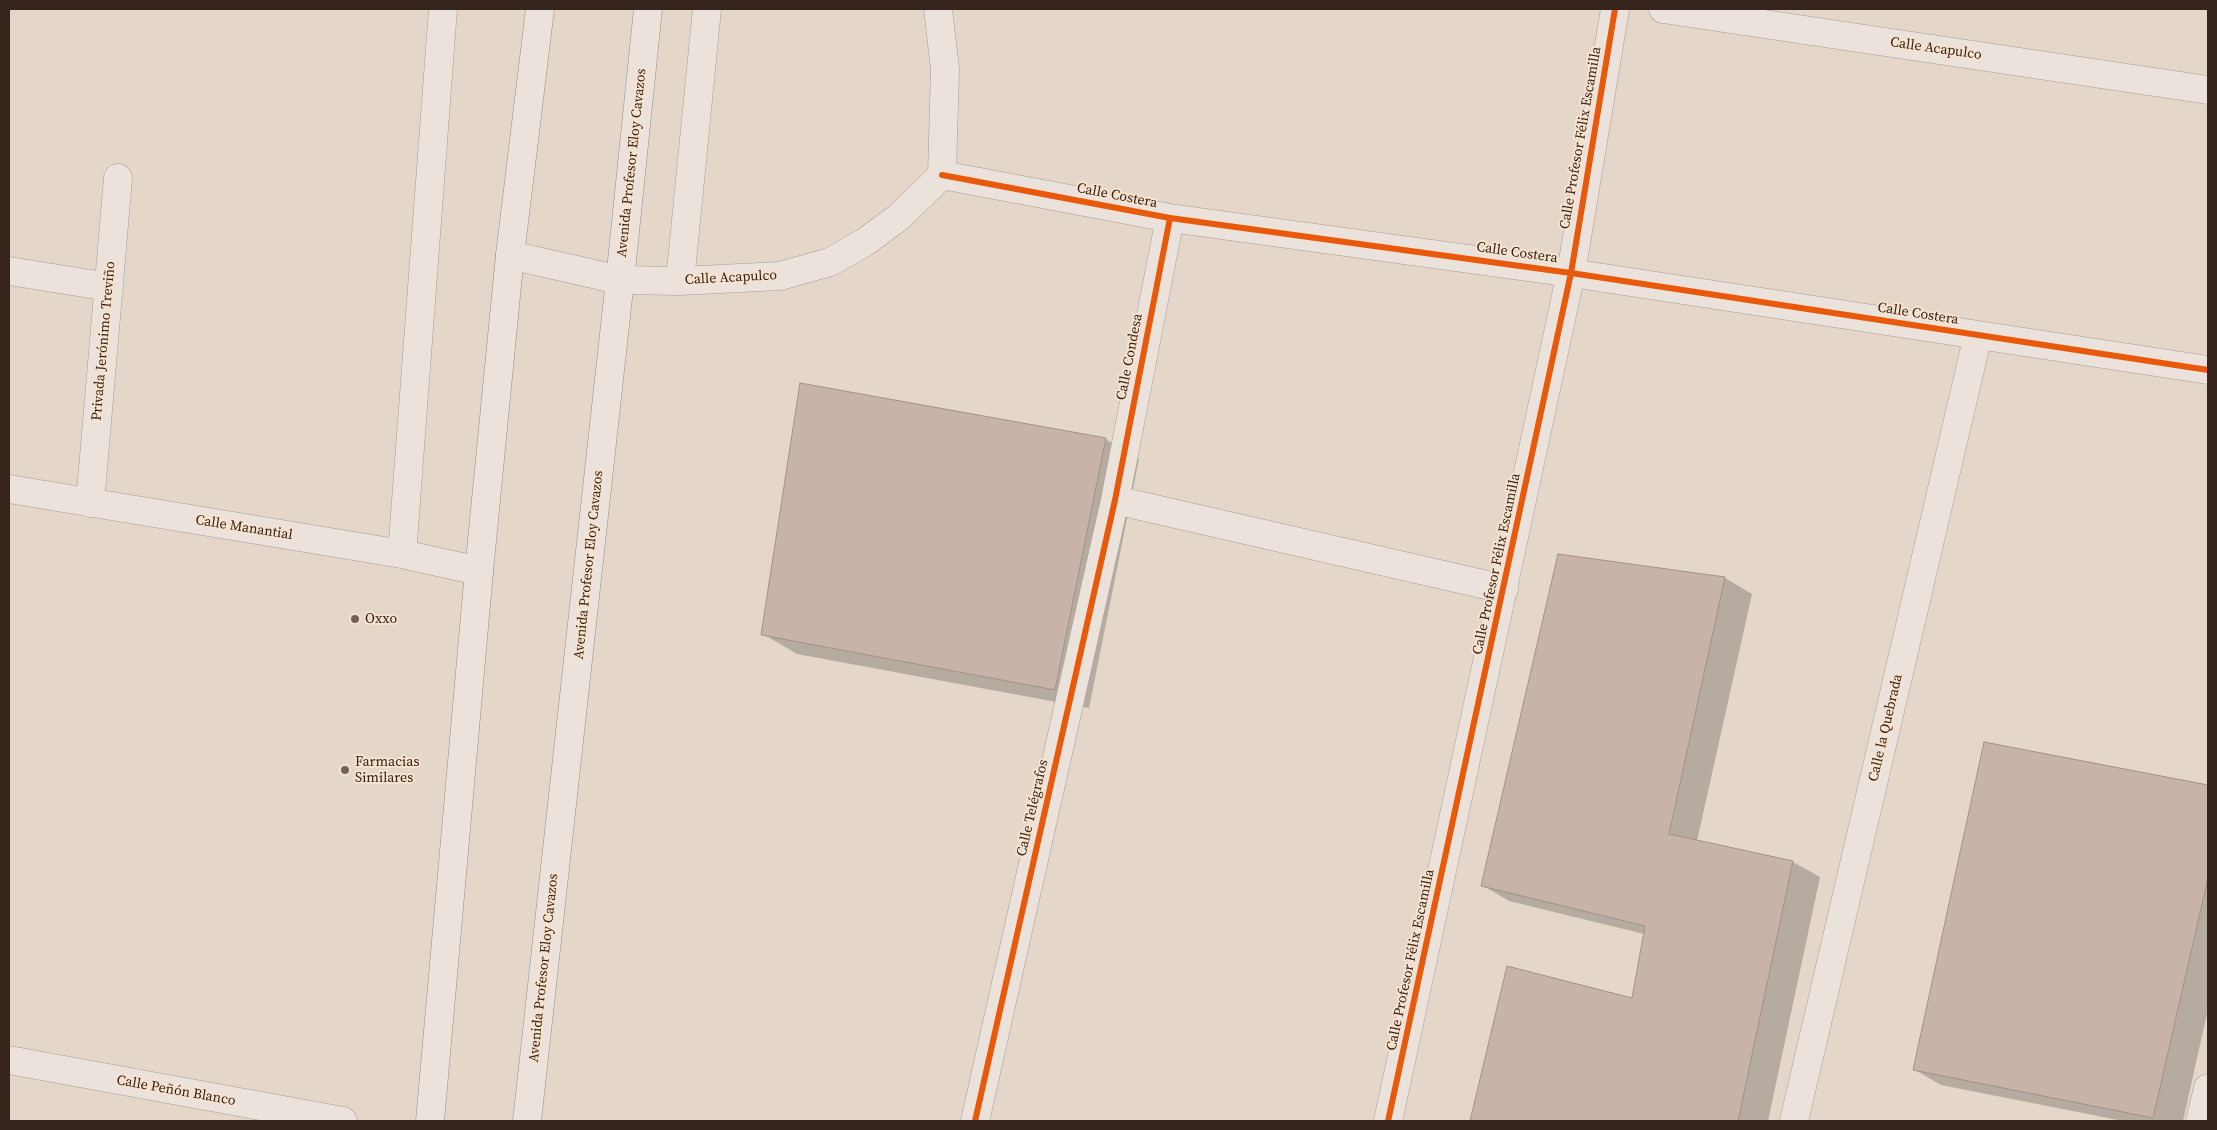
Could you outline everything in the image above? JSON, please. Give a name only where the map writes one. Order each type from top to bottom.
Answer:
[{"type":"street","points":[[402,554],[443,9]]},
{"type":"street","points":[[430,1121],[479,571],[510,255],[540,9]]},
{"type":"street","name":"Avenida Profesor Eloy Cavazos","points":[[527,1121],[648,9]]},
{"type":"street","points":[[680,281],[707,9]]},
{"type":"street","points":[[938,9],[945,69],[942,175]]},
{"type":"street","name":"Calle Profesor Félix Escamilla","points":[[1388,1121],[1571,273],[1615,9]]},
{"type":"street","name":"Calle Acapulco","points":[[1663,9],[2208,90]]},
{"type":"street","name":"Calle Acapulco","points":[[510,255],[620,280],[680,281],[780,276],[830,262],[865,242],[899,217],[942,175]]},
{"type":"street","name":"Calle Costera","points":[[942,175],[1170,218],[1571,273],[2208,370]]},
{"type":"street","name":"Privada Jerónimo Treviño","points":[[90,503],[118,178]]},
{"type":"street","name":"Calle Condesa","points":[[1115,500],[1170,218]]},
{"type":"street","points":[[9,271],[109,288]]},
{"type":"street","name":"Calle la Quebrada","points":[[1794,1121],[1978,335]]},
{"type":"street","name":"Calle Manantial","points":[[9,489],[402,554],[479,571]]},
{"type":"street","points":[[1115,500],[1504,589]]},
{"type":"street","name":"Calle Telégrafos","points":[[975,1121],[1115,500]]},
{"type":"street","name":"Calle Peñón Blanco","points":[[9,1060],[343,1121]]},
{"type":"street","points":[[2200,1121],[2208,1088]]},
{"type":"building","points":[[800,383],[1106,438],[1055,690],[761,635]]},
{"type":"building","points":[[1558,554],[1725,577],[1669,834],[1793,861],[1738,1121],[1470,1121],[1507,966],[1632,998],[1645,926],[1481,886]]},
{"type":"building","points":[[1984,742],[2208,785],[2208,878],[2153,1118],[1913,1070]]},
{"type":"cycle path","points":[[1388,1121],[1571,273],[1615,9]]},
{"type":"cycle path","points":[[942,175],[1170,218],[1571,273],[2208,370]]},
{"type":"cycle path","points":[[975,1121],[1115,500],[1170,218]]},
{"type":"place","name":"Oxxo","points":[[355,619]]},
{"type":"place","name":"Farmacias Similares","points":[[345,770]]}]
